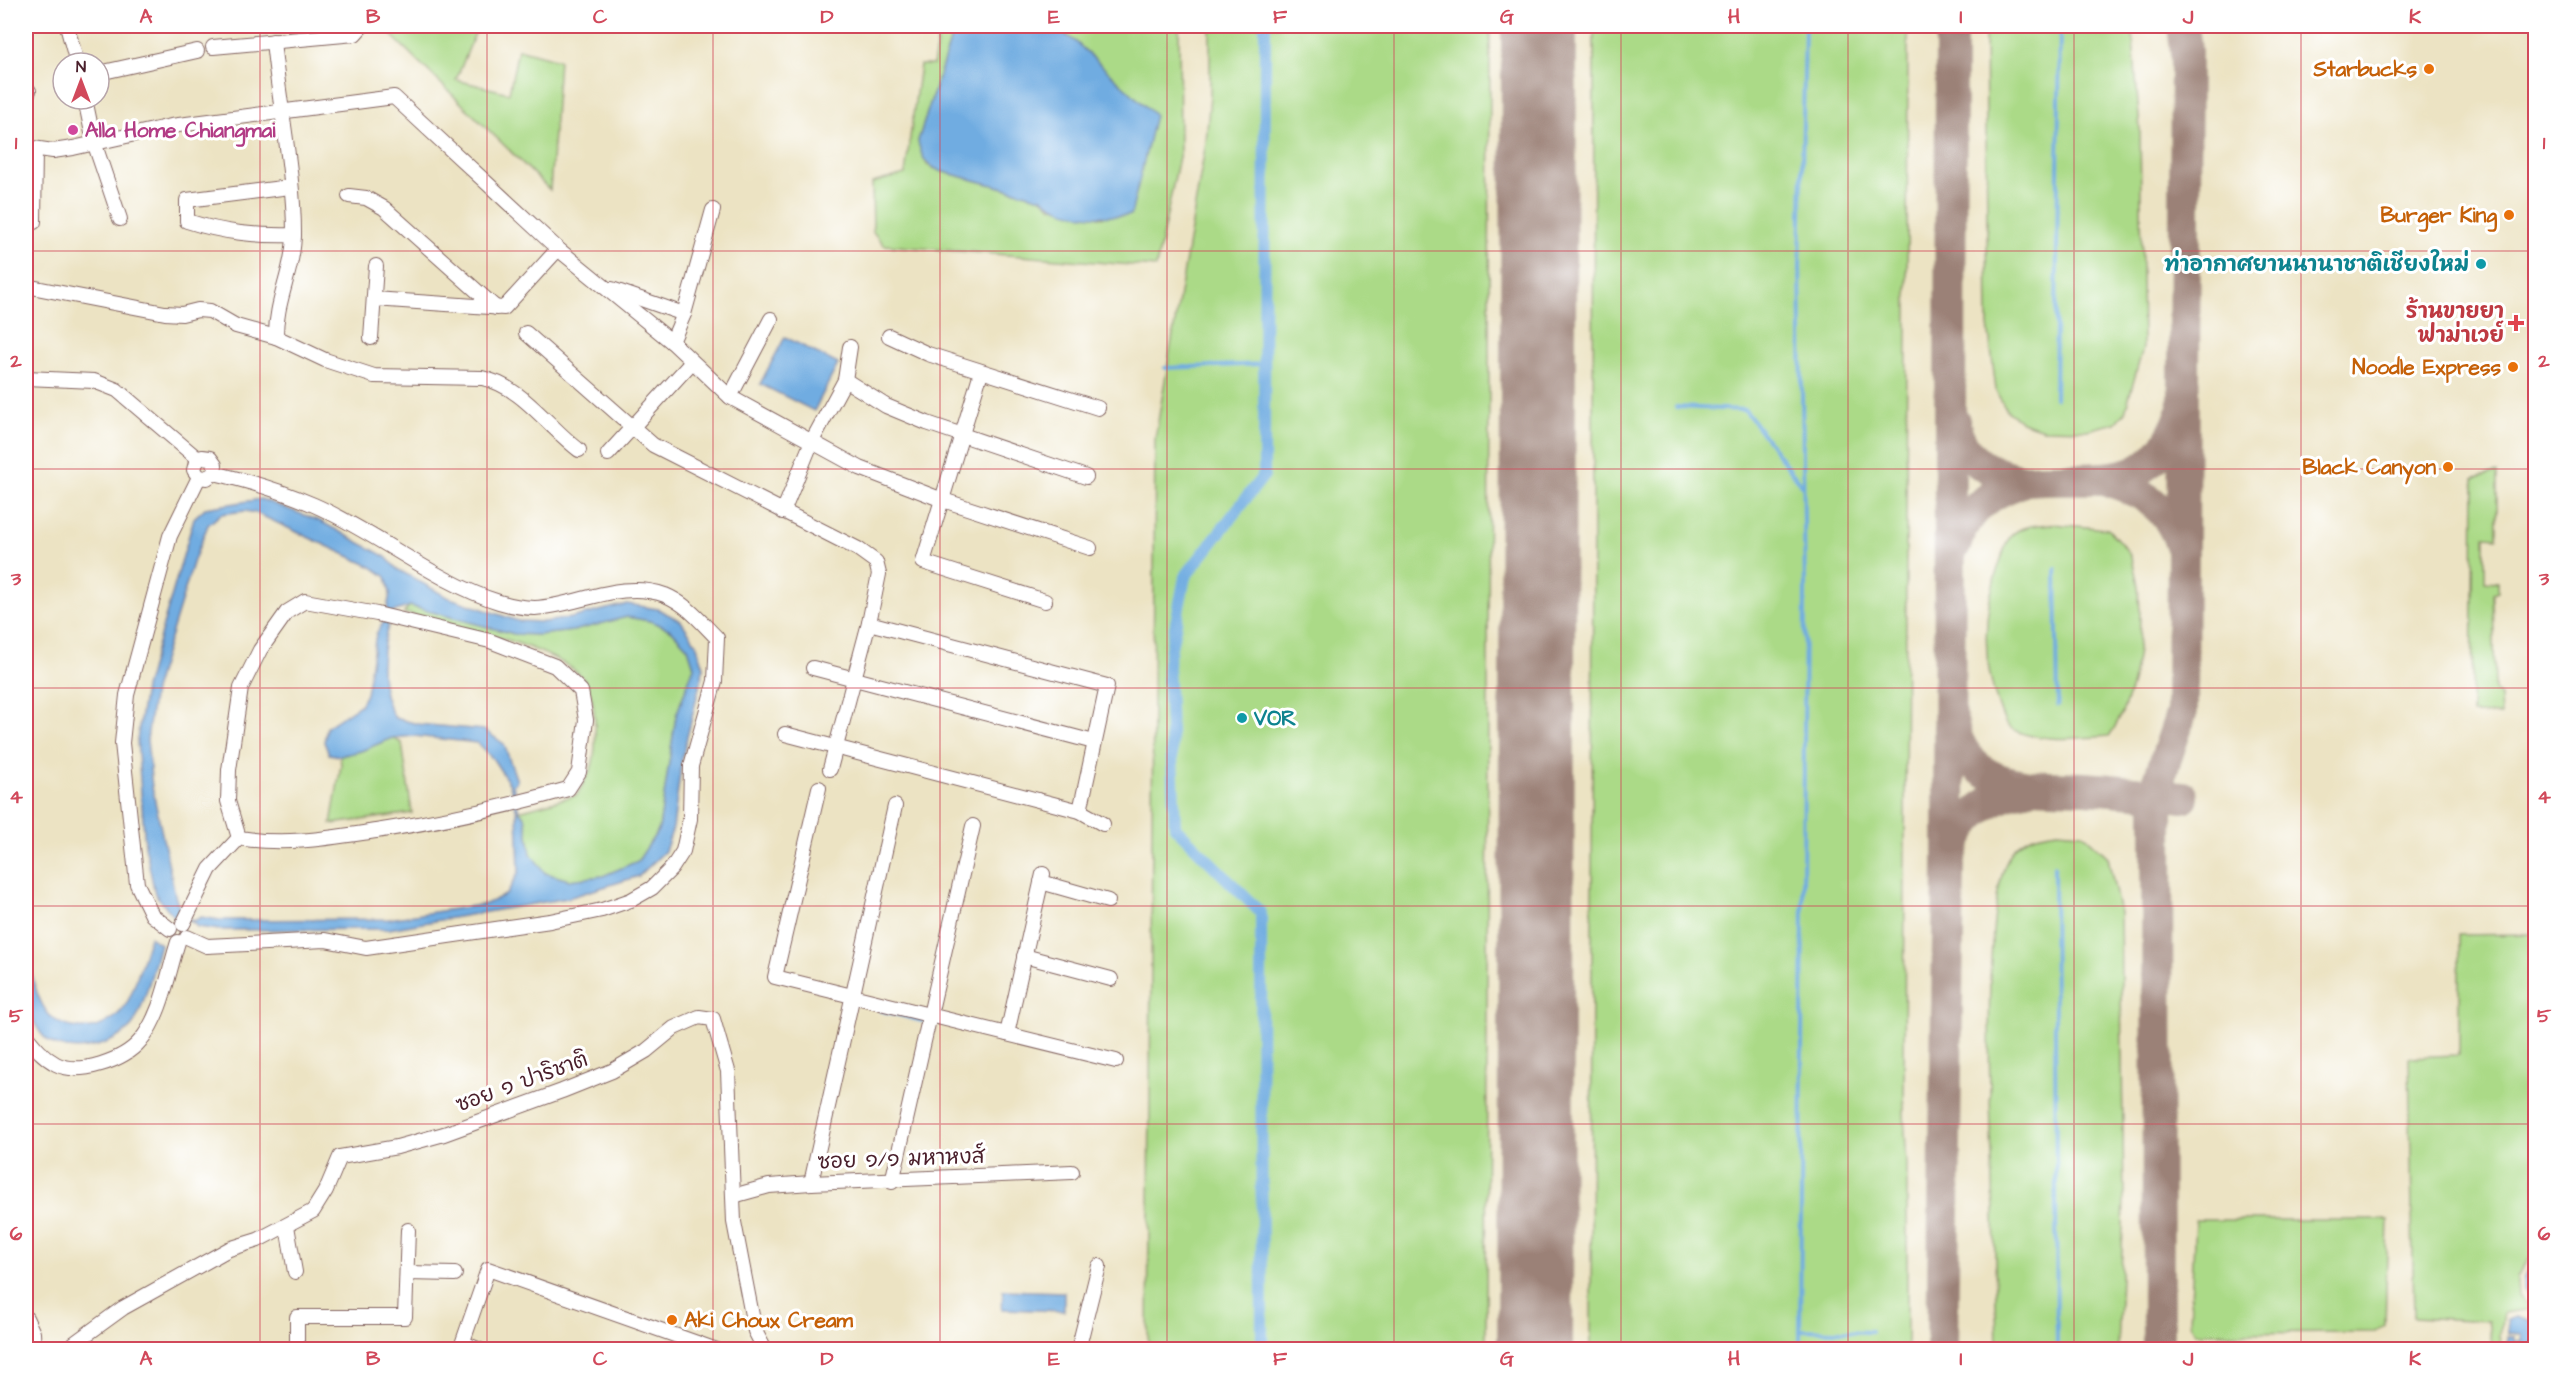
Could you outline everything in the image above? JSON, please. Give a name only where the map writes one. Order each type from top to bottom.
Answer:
[{"type":"street","points":[[67,26],[74,51]]},
{"type":"street","points":[[213,47],[355,34],[362,26]]},
{"type":"street","points":[[273,41],[294,236],[289,278],[276,321],[276,337]]},
{"type":"street","points":[[111,69],[197,51]]},
{"type":"street","points":[[34,222],[30,148],[52,151],[171,126],[394,97],[558,249],[672,342],[730,397],[860,468],[940,499],[1090,548]]},
{"type":"street","points":[[88,111],[94,142],[120,219]]},
{"type":"street","points":[[290,187],[187,200],[187,221],[220,232],[256,236],[294,236]]},
{"type":"street","points":[[348,195],[366,198],[384,208],[496,309]]},
{"type":"street","points":[[672,342],[684,314],[713,210]]},
{"type":"street","points":[[375,299],[504,309],[558,249]]},
{"type":"street","points":[[371,338],[376,266]]},
{"type":"street","points":[[26,286],[165,313],[210,311],[236,326],[276,337],[325,360],[374,376],[482,378],[499,381],[519,395],[558,435],[579,450]]},
{"type":"street","points":[[604,286],[684,314]]},
{"type":"street","points":[[730,397],[771,319]]},
{"type":"street","points":[[526,333],[653,445],[858,549],[876,562],[879,574],[869,623],[830,769]]},
{"type":"street","points":[[889,336],[928,354],[1098,408]]},
{"type":"street","points":[[783,512],[812,441],[845,380],[850,347]]},
{"type":"street","points":[[608,454],[692,362]]},
{"type":"street","points":[[981,372],[940,499],[923,562],[1045,601]]},
{"type":"street","points":[[26,378],[94,381],[117,390],[198,459]]},
{"type":"street","points":[[845,380],[886,406],[961,435],[1086,477]]},
{"type":"street","points":[[199,477],[194,466],[198,459],[207,457],[214,461],[214,473]]},
{"type":"street","points":[[214,473],[252,482],[314,505],[470,590],[500,602],[535,608],[622,591],[649,591],[666,596],[694,614],[717,638],[716,681],[691,766],[690,819],[683,851],[672,868],[652,888],[631,900],[602,910],[550,921],[366,948],[325,940],[207,946],[182,928],[152,915],[137,884],[122,743],[127,695],[170,537],[199,477],[207,478],[214,473]]},
{"type":"street","points":[[305,601],[377,614],[490,640],[555,666],[581,690],[586,720],[579,772],[568,789],[503,808],[297,843],[239,838],[228,801],[229,770],[241,688],[260,650],[287,612],[305,601]]},
{"type":"street","points":[[869,623],[1107,686],[1080,811]]},
{"type":"street","points":[[813,668],[1094,742]]},
{"type":"street","points":[[785,734],[1080,811],[1103,824]]},
{"type":"street","points":[[819,788],[775,977],[1116,1061]]},
{"type":"street","points":[[811,1183],[895,806]]},
{"type":"street","points":[[892,1182],[972,826]]},
{"type":"street","points":[[26,1036],[41,1054],[58,1065],[88,1067],[112,1062],[140,1041],[154,1016],[182,928],[210,869],[239,838]]},
{"type":"street","points":[[1007,1034],[1042,878],[1107,901]]},
{"type":"street","points":[[1024,956],[1112,979]]},
{"type":"street","name":"ซอย ๑ ปาริชาติ","points":[[65,1350],[123,1308],[229,1250],[287,1226],[313,1211],[326,1190],[339,1157],[444,1134],[612,1071],[646,1051],[674,1028],[699,1017],[713,1019],[728,1071],[734,1222],[755,1331],[765,1350]]},
{"type":"street","name":"ซอย ๑/๑ มหาหงส์","points":[[733,1196],[769,1186],[811,1183],[892,1182],[1072,1172]]},
{"type":"street","points":[[287,1226],[291,1242],[289,1251],[295,1272]]},
{"type":"street","points":[[297,1350],[297,1317],[405,1317],[408,1230]]},
{"type":"street","points":[[1078,1350],[1099,1266]]},
{"type":"street","points":[[480,1350],[462,1347],[488,1269],[717,1350]]},
{"type":"street","points":[[407,1273],[455,1274]]},
{"type":"street","points":[[26,1318],[33,1333],[33,1350]]},
{"type":"green space","points":[[382,26],[478,26],[456,80],[509,93],[518,49],[559,60],[550,190]]},
{"type":"green space","points":[[920,26],[955,26],[918,141],[927,165],[940,171],[1042,198],[1052,207],[1103,218],[1154,115],[1076,42],[1053,26],[1179,26],[1180,152],[1156,267],[884,245],[873,232],[872,183],[905,174],[920,65],[933,65],[939,32]]},
{"type":"green space","points":[[1210,26],[1490,26],[1486,1349],[1148,1349],[1155,439],[1206,142],[1210,95]]},
{"type":"green space","points":[[1594,26],[1908,26],[1904,1114],[1907,1164],[1907,1349],[1591,1349]]},
{"type":"green space","points":[[1985,26],[2132,26],[2140,130],[2143,348],[2125,412],[2115,423],[2087,430],[2043,429],[2022,422],[2006,410],[1996,390],[1988,325]]},
{"type":"green space","points":[[2497,473],[2497,537],[2485,536],[2485,581],[2498,582],[2498,591],[2493,593],[2495,690],[2500,697],[2501,715],[2472,714],[2474,478]]},
{"type":"green space","points":[[2053,524],[2108,529],[2129,554],[2136,578],[2140,625],[2134,675],[2128,698],[2109,736],[2055,738],[2026,735],[2006,724],[1993,689],[1987,651],[1988,614],[1995,577],[2006,544],[2010,537],[2019,530],[2030,526]]},
{"type":"green space","points":[[409,606],[514,634],[538,635],[573,631],[627,617],[650,621],[671,630],[688,648],[694,667],[676,716],[659,829],[638,861],[603,876],[569,880],[545,873],[531,854],[525,817],[519,811],[577,795],[592,766],[595,718],[591,694],[582,677],[547,655],[524,646],[404,613]]},
{"type":"green space","points":[[392,738],[402,743],[412,813],[331,824],[341,765],[340,756],[361,751]]},
{"type":"green space","points":[[2058,831],[2082,833],[2108,857],[2120,913],[2124,1201],[2118,1349],[1997,1349],[1989,1023],[1995,917],[2002,876],[2013,850],[2028,838]]},
{"type":"green space","points":[[2535,934],[2535,1249],[2517,1278],[2518,1296],[2532,1309],[2503,1313],[2500,1335],[2503,1349],[2493,1349],[2488,1321],[2414,1317],[2409,1057],[2459,1055],[2459,935]]},
{"type":"green space","points":[[2195,1220],[2388,1220],[2385,1325],[2375,1332],[2196,1333],[2190,1323]]},
{"type":"water","points":[[955,26],[1053,26],[1076,42],[1155,115],[1131,215],[1096,216],[1072,213],[1051,205],[1042,198],[940,171],[927,163],[922,156],[918,141]]},
{"type":"water","points":[[785,337],[838,364],[814,411],[760,384]]},
{"type":"water","points":[[261,499],[320,521],[386,557],[397,569],[447,597],[518,621],[544,622],[571,618],[627,604],[658,609],[681,621],[696,643],[704,667],[682,758],[673,828],[665,851],[639,876],[568,898],[389,929],[219,930],[197,927],[194,923],[182,918],[177,920],[155,894],[145,846],[137,740],[145,688],[194,518],[205,508]],"holes":[[[245,511],[256,513],[372,567],[386,577],[390,593],[385,620],[376,634],[366,694],[360,705],[327,727],[324,742],[329,754],[340,756],[361,751],[392,738],[414,736],[477,743],[493,759],[510,785],[517,812],[519,871],[507,894],[486,904],[389,919],[220,920],[201,917],[194,921],[183,917],[176,899],[152,787],[147,740],[154,690],[194,560],[208,525],[221,514]],[[410,606],[514,634],[538,635],[573,631],[627,617],[650,621],[671,630],[688,648],[694,667],[676,716],[659,829],[638,861],[603,876],[569,880],[545,873],[531,854],[525,817],[519,811],[513,785],[517,781],[504,744],[484,730],[418,724],[395,718],[385,693],[383,652],[393,612]]]},
{"type":"water","points":[[150,937],[160,944],[144,1001],[131,1027],[111,1041],[72,1049],[49,1041],[40,1032],[29,1005],[26,986],[26,956],[39,997],[51,1017],[61,1024],[91,1028],[100,1026],[119,1014],[129,1000]]},
{"type":"water","points":[[2535,1259],[2535,1305],[2523,1290],[2523,1279]]},
{"type":"water","points":[[1003,1290],[1064,1292],[1064,1311],[1002,1309]]},
{"type":"water","points":[[2516,1317],[2535,1323],[2535,1339],[2528,1349],[2508,1349],[2508,1336],[2514,1336],[2515,1341],[2522,1341],[2522,1334],[2508,1333],[2507,1320]]},
{"type":"waterway","points":[[1262,1350],[1261,913],[1175,827],[1168,663],[1185,577],[1264,475],[1265,26]]},
{"type":"waterway","points":[[1800,1350],[1805,587],[1800,266],[1805,26]]},
{"type":"waterway","points":[[2055,398],[2060,26]]},
{"type":"waterway","points":[[1165,368],[1265,364]]},
{"type":"waterway","points":[[1676,407],[1745,410],[1802,486]]},
{"type":"waterway","points":[[2056,569],[2058,705]]},
{"type":"waterway","points":[[2054,866],[2057,1350]]},
{"type":"waterway","points":[[880,1010],[923,1021]]},
{"type":"waterway","points":[[1800,1330],[1871,1332]]},
{"type":"taxiway","points":[[1942,1350],[1949,865],[1951,26]]},
{"type":"taxiway","points":[[2158,1350],[2157,785],[2182,711],[2186,51],[2183,26]]},
{"type":"taxiway","points":[[1954,547],[1968,519],[1988,498],[2020,482],[2119,476],[2138,470],[2154,459],[2169,441],[2181,415]]},
{"type":"taxiway","points":[[1954,421],[1958,435],[1971,456],[2001,474],[2026,480]]},
{"type":"taxiway","points":[[2104,480],[2130,489],[2152,502],[2169,520],[2181,545]]},
{"type":"taxiway","points":[[1952,721],[1960,744],[1972,762],[1986,773],[2004,781],[2043,787],[2098,789],[2183,797]]},
{"type":"taxiway","points":[[1952,853],[1963,828],[1980,809],[2003,796],[2029,788]]},
{"type":"runway","points":[[1535,1350],[1539,26]]},
{"type":"place","name":"Starbucks","points":[[2429,69]]},
{"type":"place","name":"Alla Home Chiangmai","points":[[73,130]]},
{"type":"place","name":"Burger King","points":[[2509,215]]},
{"type":"place","name":"ท่าอากาศยานนานาชาติเชียงใหม่","points":[[2481,264]]},
{"type":"place","name":"ร้านขายยา ฟาม่าเวย์","points":[[2516,323]]},
{"type":"place","name":"Noodle Express","points":[[2513,367]]},
{"type":"place","name":"Black Canyon","points":[[2448,467]]},
{"type":"place","name":"VOR","points":[[1242,718]]},
{"type":"place","name":"Aki Choux Cream","points":[[672,1320]]}]
